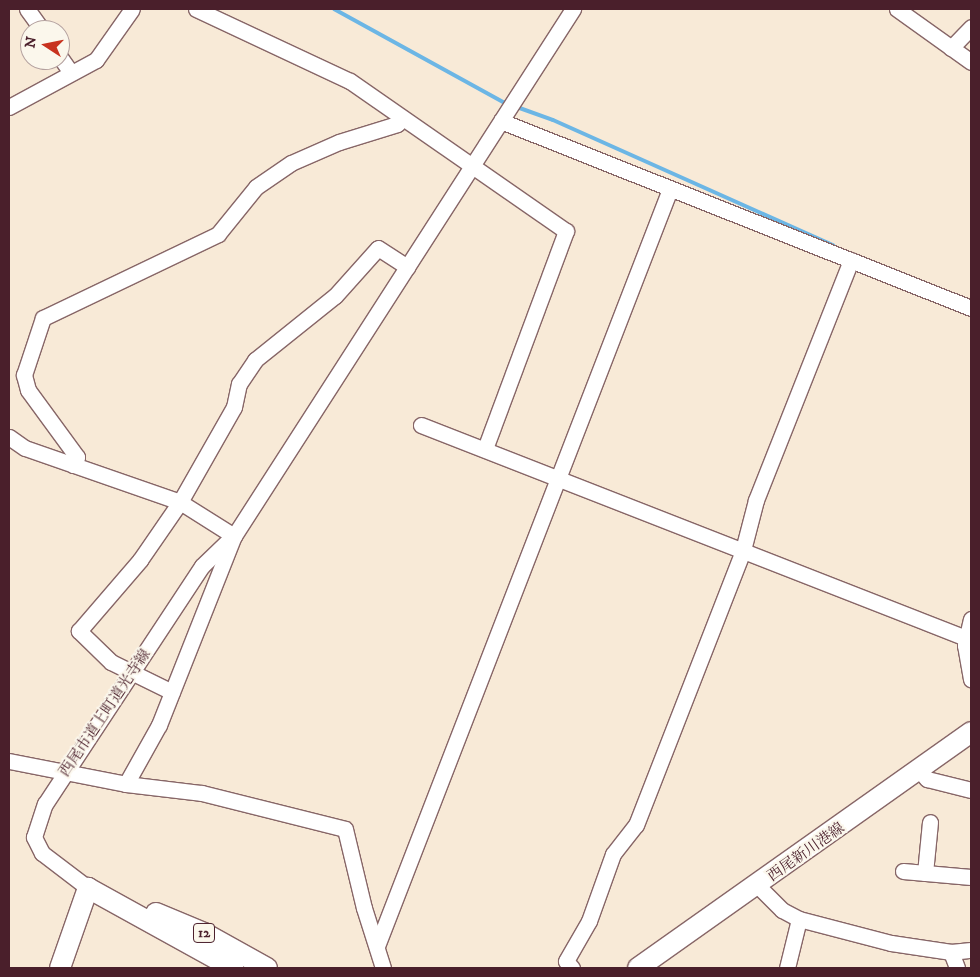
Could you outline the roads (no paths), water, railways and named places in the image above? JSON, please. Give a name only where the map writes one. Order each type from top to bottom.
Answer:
[{"type":"main road","name":"西尾新川港線","points":[[638,968],[758,886],[920,771],[971,732]]},
{"type":"main road","name":"12","points":[[88,888],[233,968]]},
{"type":"main road","points":[[60,968],[88,888]]},
{"type":"main road","name":"12","points":[[136,914],[159,913],[204,933],[267,968]]},
{"type":"street","points":[[27,9],[35,20]]},
{"type":"street","points":[[9,107],[96,60],[132,9]]},
{"type":"street","points":[[196,9],[350,81],[566,230],[485,449]]},
{"type":"street","points":[[126,784],[159,725],[234,536],[573,9]]},
{"type":"street","points":[[897,9],[971,62]]},
{"type":"street","points":[[952,48],[971,27]]},
{"type":"street","points":[[504,116],[670,189],[971,308]]},
{"type":"street","points":[[73,465],[77,457],[28,390],[24,375],[43,318],[218,234],[256,188],[291,163],[339,142],[397,124],[403,118]]},
{"type":"street","points":[[377,946],[670,189]]},
{"type":"street","points":[[172,692],[111,662],[79,632],[140,560],[180,502],[234,407],[239,384],[256,360],[335,296],[378,248],[407,266]]},
{"type":"street","points":[[572,968],[566,961],[590,920],[613,854],[636,825],[743,550],[756,500],[851,260]]},
{"type":"street","points":[[420,425],[558,477],[966,638]]},
{"type":"street","points":[[9,437],[25,448],[180,502],[234,536]]},
{"type":"street","name":"西尾市道上町道光寺線","points":[[88,888],[42,853],[34,837],[45,804],[202,566],[234,536]]},
{"type":"street","points":[[971,619],[966,638],[971,679]]},
{"type":"street","points":[[9,760],[126,784],[202,793],[345,829],[364,908],[383,968]]},
{"type":"street","points":[[920,771],[927,779],[971,790]]},
{"type":"street","points":[[925,873],[930,822]]},
{"type":"street","points":[[903,871],[971,878]]},
{"type":"street","points":[[758,886],[782,910],[799,919],[892,943],[951,952],[971,950]]},
{"type":"street","points":[[787,968],[799,919]]},
{"type":"street","points":[[951,952],[957,968]]},
{"type":"waterway","points":[[334,9],[507,104]]},
{"type":"waterway","points":[[514,106],[553,120],[833,245]]}]
